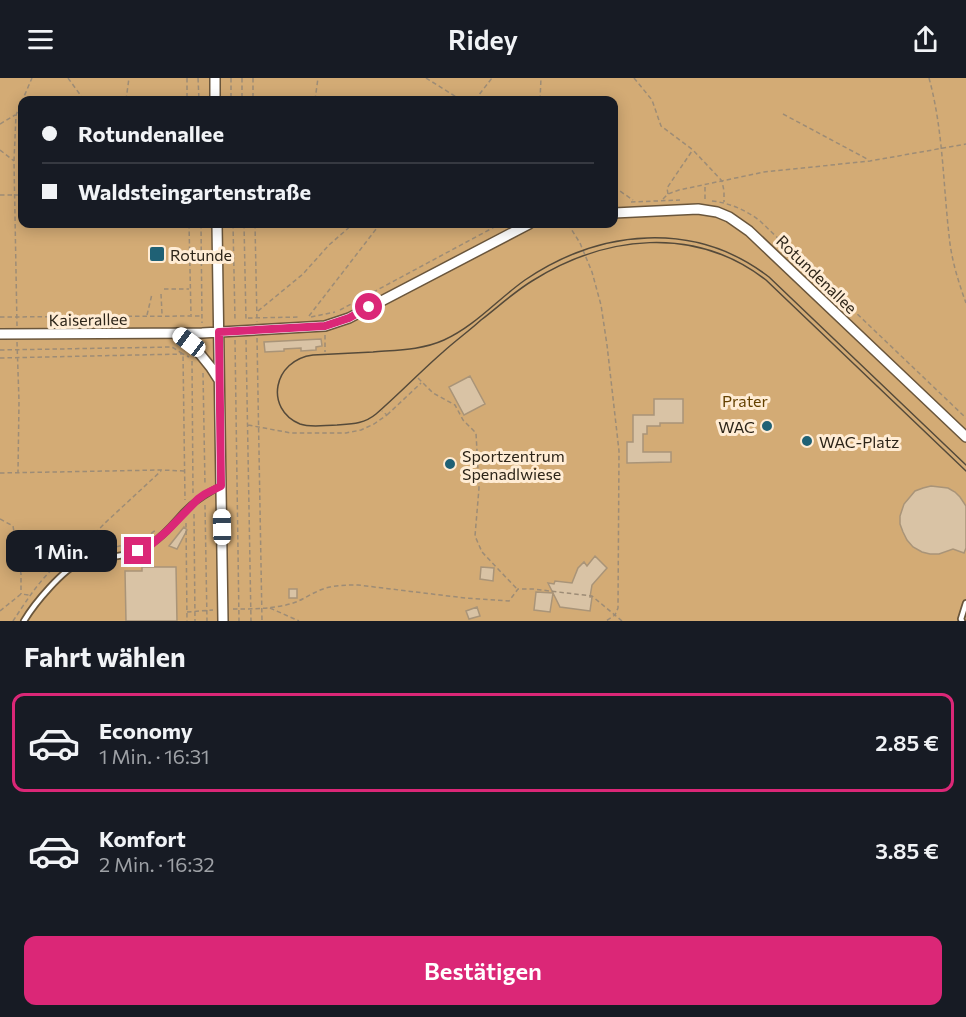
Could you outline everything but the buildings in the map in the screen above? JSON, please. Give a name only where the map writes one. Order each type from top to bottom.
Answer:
[{"type":"street","points":[[215,78],[215,96]]},
{"type":"street","name":"Rotundenallee","points":[[618,213],[698,210],[717,212],[729,217],[749,231],[966,437]]},
{"type":"street","points":[[217,228],[223,621]]},
{"type":"street","points":[[219,332],[325,326],[349,318],[521,228]]},
{"type":"street","name":"Kaiserallee","points":[[0,334],[219,332]]},
{"type":"street","points":[[177,333],[189,342],[200,361],[212,369],[219,381]]},
{"type":"lane","points":[[24,621],[62,574],[81,562],[119,556],[152,544],[194,503],[221,486]]},
{"type":"lane","points":[[962,621],[966,603]]},
{"type":"path","points":[[24,96],[32,78]]},
{"type":"path","points":[[68,78],[81,96]]},
{"type":"path","points":[[127,96],[129,78]]},
{"type":"path","points":[[187,78],[188,96]]},
{"type":"path","points":[[198,78],[199,96]]},
{"type":"path","points":[[231,78],[231,96]]},
{"type":"path","points":[[242,78],[242,96]]},
{"type":"path","points":[[253,78],[253,96]]},
{"type":"path","points":[[316,96],[318,78]]},
{"type":"path","points":[[426,78],[455,96]]},
{"type":"path","points":[[478,96],[492,78]]},
{"type":"path","points":[[540,96],[541,78]]},
{"type":"path","points":[[634,78],[652,100],[661,126],[693,150],[722,181],[724,202]]},
{"type":"path","points":[[929,78],[942,147],[949,237],[959,284],[966,303]]},
{"type":"path","points":[[18,110],[14,161],[19,402],[18,472]]},
{"type":"path","points":[[783,114],[870,161]]},
{"type":"path","points":[[0,124],[16,115]]},
{"type":"path","points":[[618,190],[644,211],[668,194],[679,190],[764,172],[870,161],[966,144]]},
{"type":"path","points":[[0,150],[14,161]]},
{"type":"path","points":[[668,194],[667,188],[693,150]]},
{"type":"path","points":[[705,185],[705,200]]},
{"type":"path","points":[[0,195],[15,195]]},
{"type":"path","points":[[189,228],[191,315]]},
{"type":"path","points":[[201,228],[202,333]]},
{"type":"path","points":[[233,228],[235,321]]},
{"type":"path","points":[[244,228],[250,621]]},
{"type":"path","points":[[255,228],[257,322]]},
{"type":"path","points":[[257,311],[303,273],[348,228]]},
{"type":"path","points":[[308,317],[377,228]]},
{"type":"path","points":[[246,318],[308,317],[338,311],[493,228]]},
{"type":"path","points":[[571,228],[580,243],[592,273],[601,305],[619,450],[618,608],[615,615],[606,621]]},
{"type":"path","points":[[164,290],[190,289]]},
{"type":"path","points":[[147,316],[152,295]]},
{"type":"path","points":[[160,296],[162,316]]},
{"type":"path","points":[[0,317],[202,316]]},
{"type":"path","points":[[325,326],[325,352]]},
{"type":"path","points":[[257,340],[262,621]]},
{"type":"path","points":[[235,342],[239,621]]},
{"type":"path","points":[[0,350],[171,347],[200,361],[207,621]]},
{"type":"path","points":[[0,358],[183,354]]},
{"type":"path","points":[[183,354],[187,621]]},
{"type":"path","points":[[192,358],[195,621]]},
{"type":"path","points":[[418,378],[433,393],[455,405],[463,420],[476,433],[478,489],[475,536],[482,552],[518,589],[592,596],[622,621]]},
{"type":"path","points":[[248,425],[291,433],[346,433],[361,430],[387,415],[422,383]]},
{"type":"path","points":[[382,411],[387,415]]},
{"type":"path","points":[[76,552],[162,470]]},
{"type":"path","points":[[0,473],[185,471]]},
{"type":"path","points":[[0,519],[13,526],[21,574],[21,594]]},
{"type":"path","points":[[187,612],[262,609],[289,604],[322,589],[342,585],[509,601],[518,589]]},
{"type":"path","points":[[21,594],[41,600]]},
{"type":"path","points":[[0,611],[21,594]]},
{"type":"path","points":[[269,607],[299,621]]},
{"type":"green space","name":"Prater","points":[[0,78],[966,78],[966,621],[0,621]]},
{"type":"tram line","points":[[966,465],[769,277],[740,259],[710,246],[679,239],[647,238],[616,242],[584,250],[554,263],[525,280],[476,320],[444,340],[409,349],[313,355],[299,359],[289,366],[278,386],[281,408],[300,424],[318,426],[362,422],[376,414],[448,348],[512,295],[560,265],[619,246],[650,243],[680,244],[710,250],[739,262],[766,280],[966,471]]},
{"type":"place","name":"Rotunde","points":[[157,254]]},
{"type":"place","name":"WAC","points":[[767,426]]},
{"type":"place","name":"WAC-Platz","points":[[807,441]]},
{"type":"place","name":"Sportzentrum Spenadlwiese","points":[[450,464]]},
{"type":"route","points":[[138,551],[152,544],[167,531],[198,499],[221,486],[219,332],[325,326],[349,318],[369,307]]}]
